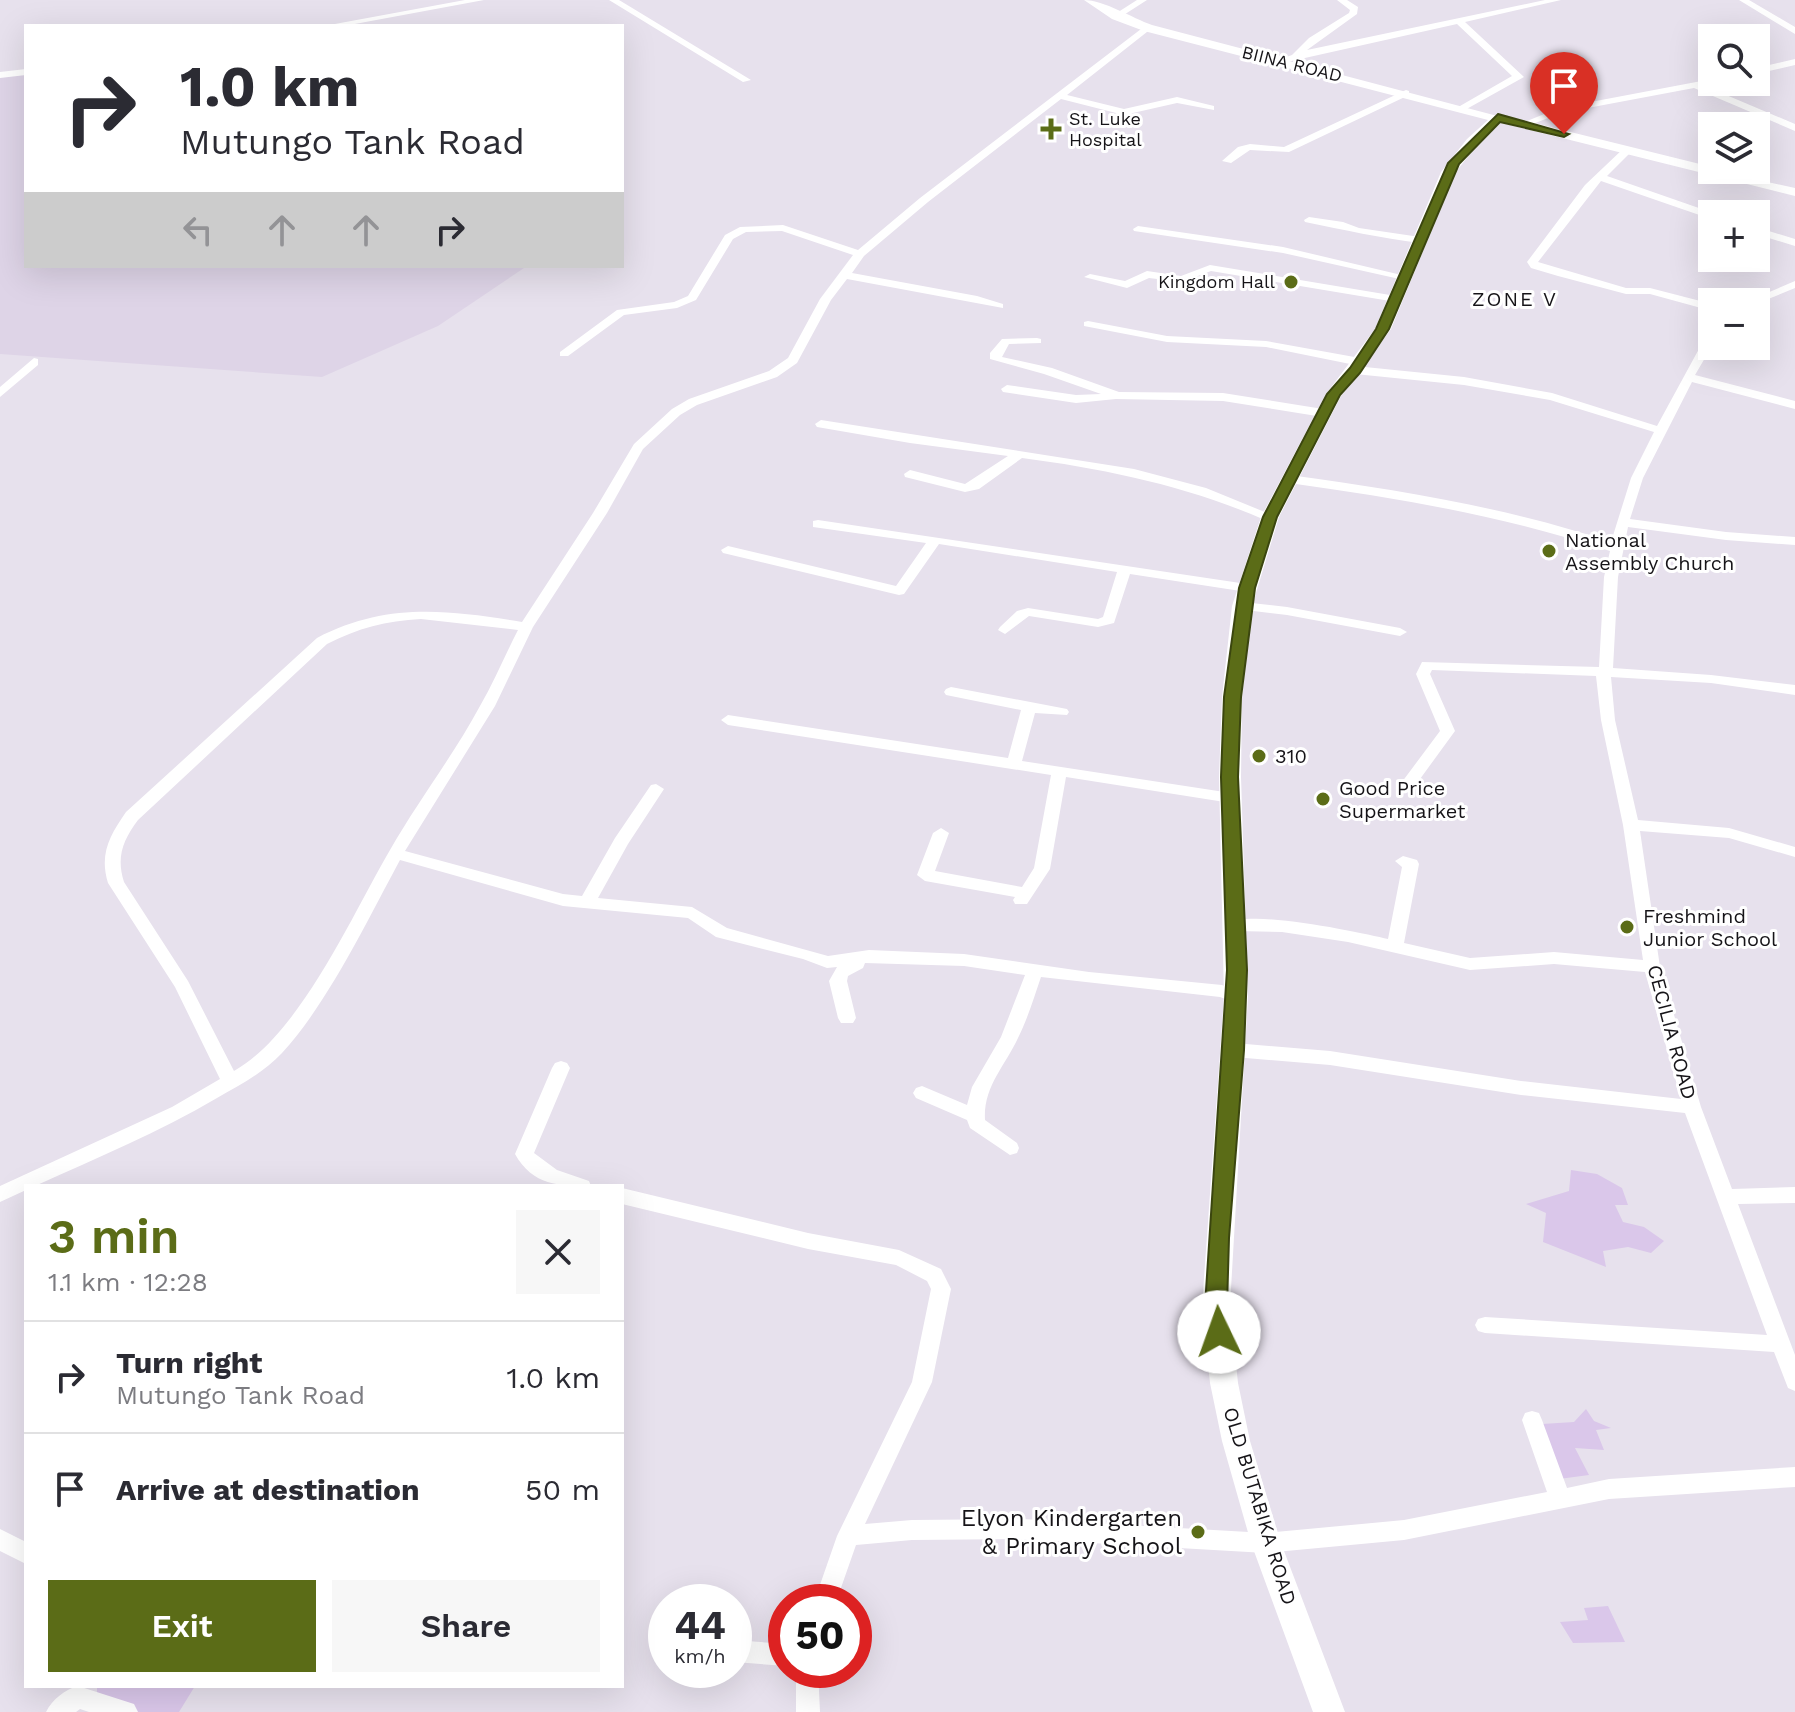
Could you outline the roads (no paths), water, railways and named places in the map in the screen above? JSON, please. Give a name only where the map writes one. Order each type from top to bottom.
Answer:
[{"type":"main road","name":"BIINA ROAD","points":[[1090,0],[1116,16],[1148,28],[1288,59],[1498,118]]},
{"type":"main road","name":"OLD BUTABIKA ROAD","points":[[1329,1712],[1266,1543],[1236,1441],[1224,1383],[1216,1306],[1236,997],[1232,697],[1244,597],[1270,517],[1334,394],[1383,329],[1448,172],[1472,142],[1498,118]]},
{"type":"street","points":[[340,24],[480,0]]},
{"type":"street","points":[[613,0],[746,80]]},
{"type":"street","points":[[1116,16],[1143,0]]},
{"type":"street","points":[[1288,59],[1353,14],[1355,9],[1341,0]]},
{"type":"street","points":[[1288,59],[1557,0]]},
{"type":"street","points":[[1743,0],[1795,31]]},
{"type":"street","points":[[1458,20],[1519,77],[1510,79],[1463,108]]},
{"type":"street","points":[[0,1194],[164,1118],[253,1069],[295,1025],[488,706],[526,627],[600,513],[638,447],[676,412],[693,402],[773,374],[793,360],[826,299],[860,254],[924,200],[1148,28]]},
{"type":"street","points":[[1770,68],[1795,62]]},
{"type":"street","points":[[0,75],[24,72]]},
{"type":"street","points":[[1525,124],[1559,111],[1697,86],[1795,128]]},
{"type":"street","points":[[1227,161],[1242,149],[1250,147],[1285,150],[1406,93]]},
{"type":"street","points":[[1060,96],[1124,112],[1177,100],[1211,108]]},
{"type":"street","points":[[1161,104],[1173,115]]},
{"type":"street","points":[[1498,118],[1795,192]]},
{"type":"street","points":[[1628,150],[1579,199],[1532,262],[1545,270],[1623,294],[1650,291],[1698,304]]},
{"type":"street","points":[[1600,177],[1698,210]]},
{"type":"street","points":[[1309,220],[1343,225],[1356,231],[1420,240]]},
{"type":"street","points":[[564,354],[621,312],[677,305],[692,298],[729,237],[744,229],[783,228],[860,254]]},
{"type":"street","points":[[1138,229],[1283,250],[1400,288]]},
{"type":"street","points":[[1770,235],[1795,243]]},
{"type":"street","points":[[1090,277],[1127,285],[1147,274],[1182,279],[1210,268],[1400,288]]},
{"type":"street","points":[[846,275],[977,299],[999,306]]},
{"type":"street","points":[[1770,294],[1795,284]]},
{"type":"street","points":[[1780,290],[1795,297]]},
{"type":"street","points":[[1088,324],[1167,339],[1266,344],[1358,366],[1475,382],[1552,397],[1662,431]]},
{"type":"street","points":[[1037,341],[1006,341],[996,353],[996,359],[1048,371],[1118,396]]},
{"type":"street","name":"CECILIA ROAD","points":[[1698,360],[1637,478],[1615,548],[1605,672],[1608,720],[1631,825],[1652,967],[1692,1107],[1795,1382]]},
{"type":"street","points":[[0,393],[34,362]]},
{"type":"street","points":[[1688,377],[1795,405]]},
{"type":"street","points":[[1007,389],[1089,400],[1118,396],[1237,399],[1323,413]]},
{"type":"street","points":[[821,424],[868,434],[1019,454],[1175,482],[1270,517]]},
{"type":"street","points":[[910,474],[965,488],[974,486],[1019,454]]},
{"type":"street","points":[[1289,479],[1405,495],[1476,509],[1578,535],[1615,548]]},
{"type":"street","points":[[1622,522],[1726,536],[1795,541]]},
{"type":"street","points":[[818,524],[1125,568],[1244,597],[1287,611],[1400,632]]},
{"type":"street","points":[[728,550],[899,591],[935,540]]},
{"type":"street","points":[[1005,630],[1028,612],[1098,623],[1109,620],[1125,568]]},
{"type":"street","points":[[231,1083],[182,985],[116,883],[109,866],[114,841],[132,816],[322,641],[345,626],[372,618],[405,614],[526,627]]},
{"type":"street","points":[[1407,786],[1448,731],[1423,674],[1427,665],[1711,679],[1795,690]]},
{"type":"street","points":[[969,695],[975,680]]},
{"type":"street","points":[[951,692],[1062,712]]},
{"type":"street","points":[[1014,763],[1029,707]]},
{"type":"street","points":[[728,720],[1231,798]]},
{"type":"street","points":[[941,833],[925,875],[1022,898],[1042,869],[1060,770]]},
{"type":"street","points":[[586,904],[656,789]]},
{"type":"street","points":[[1631,825],[1729,833],[1795,852]]},
{"type":"street","points":[[397,854],[586,904],[692,913],[722,933],[827,962],[882,956],[964,960],[1035,971],[1222,991],[1236,997]]},
{"type":"street","points":[[1395,947],[1411,864],[1403,861]]},
{"type":"street","points":[[1236,925],[1282,926],[1470,964],[1554,958],[1652,967]]},
{"type":"street","points":[[847,1018],[838,981],[841,972],[882,956]]},
{"type":"street","points":[[1010,1148],[976,1123],[973,1105],[986,1074],[1009,1039],[1035,971]]},
{"type":"street","points":[[1234,1050],[1330,1058],[1521,1088],[1692,1107]]},
{"type":"street","points":[[561,1068],[524,1154],[549,1178],[574,1184]]},
{"type":"street","points":[[922,1093],[975,1116]]},
{"type":"street","points":[[1727,1197],[1795,1195]]},
{"type":"street","points":[[624,1196],[808,1241],[899,1258],[934,1275],[941,1289],[940,1300],[922,1382],[848,1536],[831,1584]]},
{"type":"street","points":[[1485,1325],[1780,1344]]},
{"type":"street","points":[[1532,1420],[1560,1497]]},
{"type":"street","points":[[848,1536],[912,1530],[1022,1529],[1266,1543],[1404,1530],[1609,1489],[1795,1477]]},
{"type":"street","points":[[0,1539],[24,1553]]},
{"type":"street","points":[[807,1688],[808,1712]]},
{"type":"street","points":[[73,1698],[126,1712]]},
{"type":"place","name":"St. Luke Hospital","points":[[1051,129]]},
{"type":"place","name":"Kingdom Hall","points":[[1291,282]]},
{"type":"place","name":"National Assembly Church","points":[[1549,551]]},
{"type":"place","name":"310","points":[[1259,756]]},
{"type":"place","name":"Good Price Supermarket","points":[[1323,799]]},
{"type":"place","name":"Freshmind Junior School","points":[[1627,927]]},
{"type":"place","name":"Elyon Kindergarten & Primary School","points":[[1198,1532]]},
{"type":"district","name":"ZONE V","points":[[1515,299]]}]
